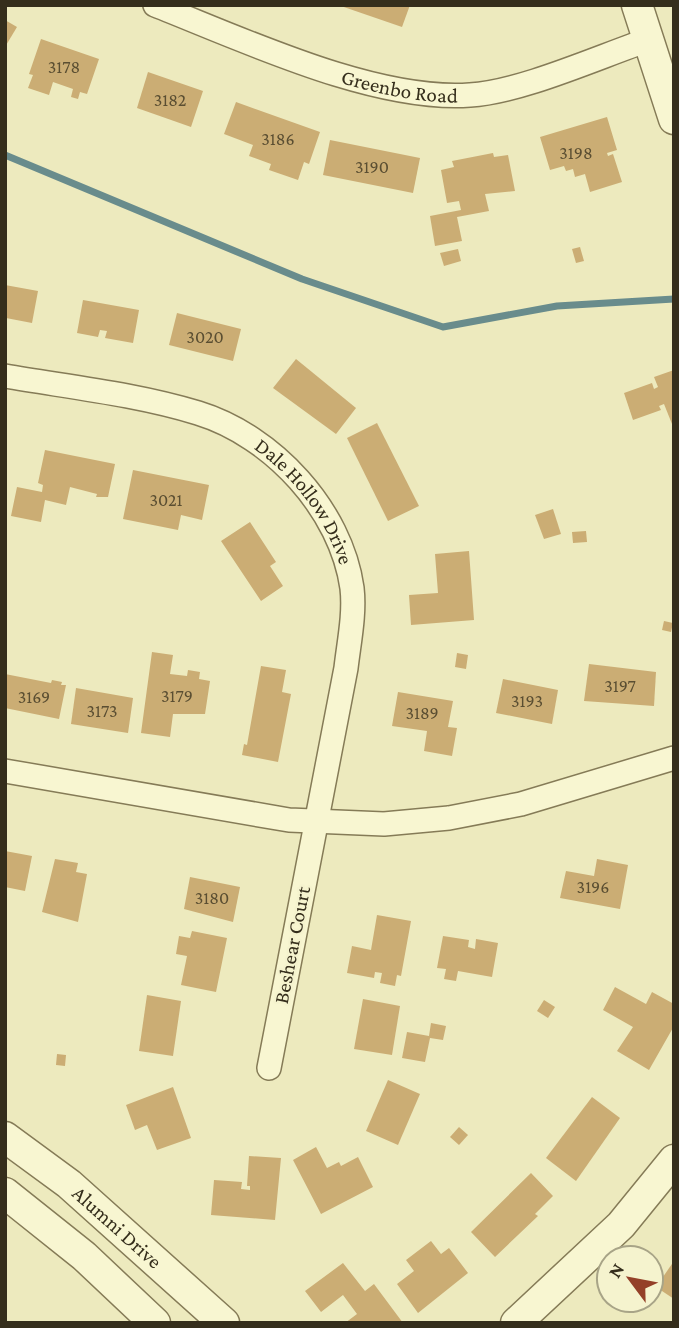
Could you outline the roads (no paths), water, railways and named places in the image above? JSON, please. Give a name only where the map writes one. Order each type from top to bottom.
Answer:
[{"type":"street","name":"Greenbo Road","points":[[155,5],[364,82],[400,91],[447,96],[502,90],[648,40]]},
{"type":"street","points":[[636,5],[674,119]]},
{"type":"street","name":"Dale Hollow Drive","points":[[5,376],[200,413],[244,435],[278,458],[307,490],[330,522],[352,589],[352,626],[315,823]]},
{"type":"street","points":[[5,771],[234,813],[315,823],[384,824],[449,818],[521,804],[674,758]]},
{"type":"street","name":"Beshear Court","points":[[269,1068],[315,823]]},
{"type":"street","name":"Alumni Drive","points":[[5,1138],[69,1184],[224,1323]]},
{"type":"street","points":[[516,1323],[621,1225],[671,1170]]},
{"type":"street","name":"Alumni Drive","points":[[5,1193],[84,1256],[155,1323]]},
{"type":"waterway","points":[[5,155],[302,279],[443,327],[557,306],[674,299]]}]
